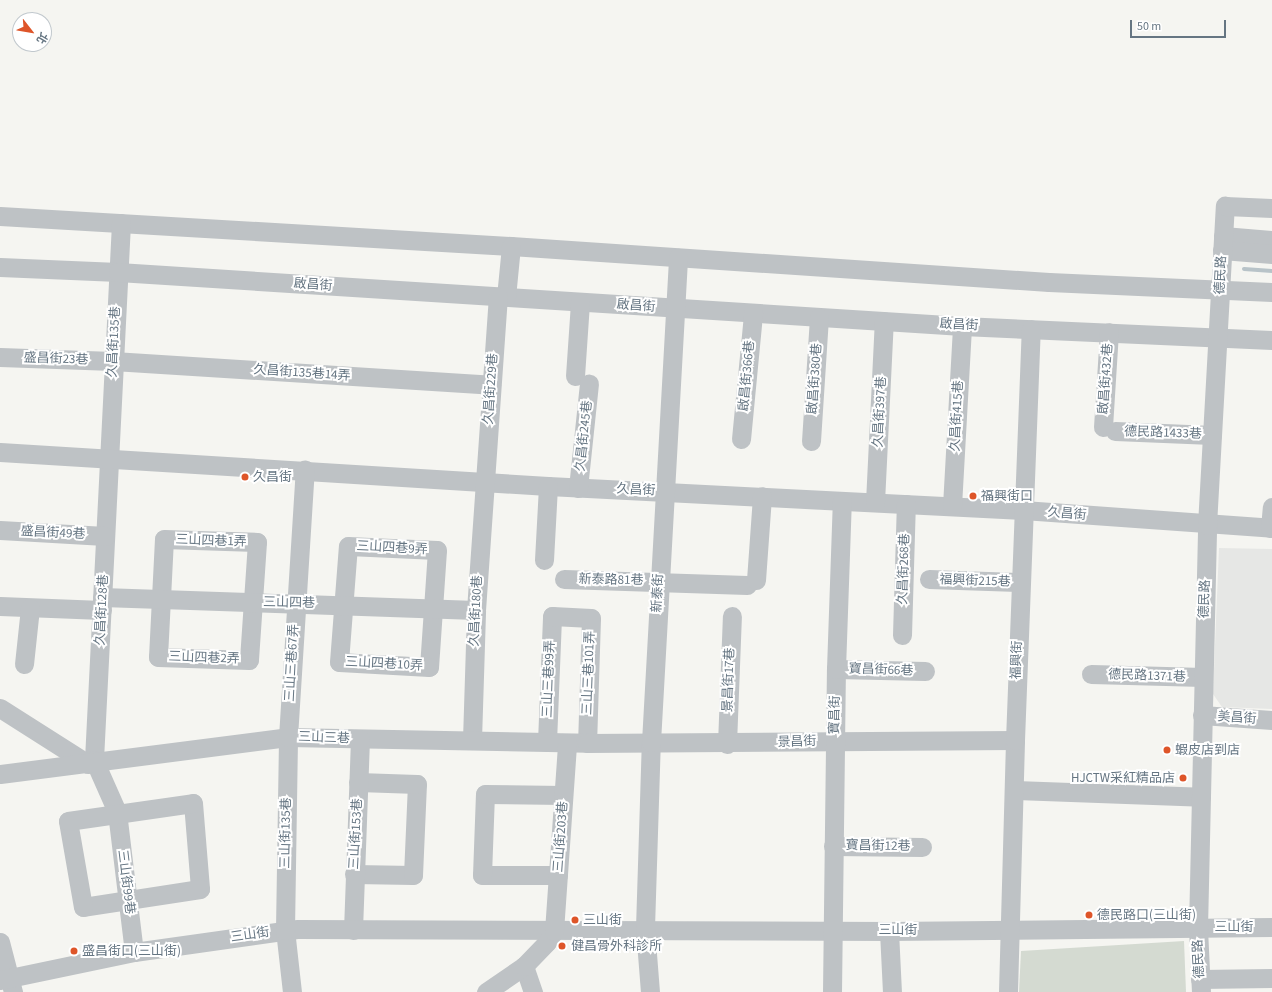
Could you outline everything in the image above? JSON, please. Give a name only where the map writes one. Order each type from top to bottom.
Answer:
[{"type":"street","points":[[1225,211],[1272,208]]},
{"type":"street","points":[[1225,211],[1272,220]]},
{"type":"street","name":"德民路","points":[[1201,986],[1198,928],[1207,525],[1225,211]]},
{"type":"street","points":[[0,216],[511,246],[1049,282],[1220,288],[1272,292]]},
{"type":"street","name":"久昌街135巷","points":[[109,460],[121,223]]},
{"type":"street","points":[[1222,243],[1272,240]]},
{"type":"street","points":[[1222,243],[1272,254]]},
{"type":"street","name":"久昌街229巷","points":[[484,482],[491,385],[502,297],[511,246]]},
{"type":"street","name":"新泰街","points":[[650,992],[646,928],[651,742],[658,581],[678,258]]},
{"type":"street","name":"啟昌街","points":[[0,267],[118,272],[753,314],[962,326],[1272,340]]},
{"type":"street","name":"久昌街245巷","points":[[578,488],[582,380],[580,302]]},
{"type":"street","name":"啟昌街366巷","points":[[741,439],[753,314]]},
{"type":"street","name":"啟昌街380巷","points":[[810,441],[819,317]]},
{"type":"street","name":"久昌街397巷","points":[[876,502],[884,321]]},
{"type":"street","name":"久昌街415巷","points":[[952,506],[962,326]]},
{"type":"street","name":"福興街","points":[[1008,992],[1020,582],[1031,329]]},
{"type":"street","name":"啟昌街432巷","points":[[1109,332],[1109,429]]},
{"type":"street","name":"盛昌街23巷","points":[[0,357],[113,361]]},
{"type":"street","name":"久昌街135巷14弄","points":[[113,361],[491,385]]},
{"type":"street","name":"德民路1433巷","points":[[1109,429],[1212,434]]},
{"type":"street","name":"久昌街","points":[[0,452],[109,460],[305,470],[578,488],[1023,510],[1207,525],[1271,528]]},
{"type":"street","name":"久昌街128巷","points":[[91,762],[102,604],[109,460]]},
{"type":"street","name":"三山三巷67弄","points":[[288,737],[305,470]]},
{"type":"street","name":"久昌街180巷","points":[[472,740],[476,610],[484,482]]},
{"type":"street","points":[[544,560],[548,486]]},
{"type":"street","name":"新泰路81巷","points":[[564,579],[751,583],[762,496]]},
{"type":"street","name":"寶昌街","points":[[832,992],[831,930],[836,668],[842,501]]},
{"type":"street","name":"久昌街268巷","points":[[902,634],[906,504]]},
{"type":"street","points":[[1271,528],[1272,507]]},
{"type":"street","name":"盛昌街49巷","points":[[0,530],[105,536]]},
{"type":"street","name":"三山四巷1弄","points":[[161,599],[164,539],[257,542],[253,603]]},
{"type":"street","name":"三山四巷9弄","points":[[343,604],[348,546],[355,546],[437,550],[434,608]]},
{"type":"street","name":"福興街215巷","points":[[929,579],[1020,582]]},
{"type":"street","name":"三山四巷","points":[[0,606],[30,608],[161,599],[253,603],[343,604],[476,610]]},
{"type":"street","name":"三山四巷2弄","points":[[161,599],[158,657],[250,660],[253,603]]},
{"type":"street","name":"三山四巷10弄","points":[[343,604],[339,662],[429,667],[434,608]]},
{"type":"street","points":[[24,664],[30,608]]},
{"type":"street","name":"三山三巷99弄","points":[[547,742],[552,616]]},
{"type":"street","name":"三山三巷101弄","points":[[552,616],[591,618],[587,744]]},
{"type":"street","name":"景昌街17巷","points":[[727,744],[732,616]]},
{"type":"street","name":"寶昌街66巷","points":[[836,668],[925,671]]},
{"type":"street","name":"德民路1371巷","points":[[1091,674],[1203,677]]},
{"type":"street","points":[[0,708],[91,762]]},
{"type":"street","name":"美昌街","points":[[1202,715],[1272,720]]},
{"type":"street","name":"三山三巷","points":[[0,774],[288,737],[472,740],[587,744],[651,742]]},
{"type":"street","name":"三山街135巷","points":[[288,737],[284,930],[292,992]]},
{"type":"street","name":"三山街153巷","points":[[353,930],[360,739]]},
{"type":"street","name":"景昌街","points":[[651,742],[727,744],[835,740],[1015,740]]},
{"type":"street","name":"三山街203巷","points":[[554,931],[567,743]]},
{"type":"street","name":"三山街99巷","points":[[91,762],[117,812],[134,952]]},
{"type":"street","points":[[354,874],[412,875],[417,784],[358,782]]},
{"type":"street","points":[[1014,790],[1201,796]]},
{"type":"street","points":[[558,875],[482,875],[485,794],[563,795]]},
{"type":"street","points":[[192,803],[200,888],[128,900],[83,907],[68,821],[117,812],[192,803]]},
{"type":"street","name":"寶昌街12巷","points":[[833,846],[922,847]]},
{"type":"street","name":"三山街","points":[[7,983],[134,952],[284,930],[554,931],[646,928],[889,931],[1272,927]]},
{"type":"street","points":[[486,992],[524,966],[547,942],[554,931]]},
{"type":"street","points":[[889,931],[892,992]]},
{"type":"street","points":[[0,942],[7,983]]},
{"type":"street","points":[[524,966],[533,992]]},
{"type":"street","points":[[1201,986],[1272,978]]},
{"type":"shaded area","points":[[1219,548],[1272,549],[1272,709],[1222,707],[1213,694]]},
{"type":"shaded area","points":[[1184,941],[1186,992],[1019,992],[1021,951]]},
{"type":"waterway","points":[[1244,269],[1272,271]]},
{"type":"place","name":"久昌街","points":[[245,477]]},
{"type":"place","name":"福興街口","points":[[973,496]]},
{"type":"place","name":"蝦皮店到店","points":[[1167,750]]},
{"type":"place","name":"HJCTW采紅精品店","points":[[1183,778]]},
{"type":"place","name":"德民路口(三山街)","points":[[1089,915]]},
{"type":"place","name":"三山街","points":[[575,920]]},
{"type":"place","name":"健昌骨外科診所","points":[[562,946]]},
{"type":"place","name":"盛昌街口(三山街)","points":[[74,951]]}]
